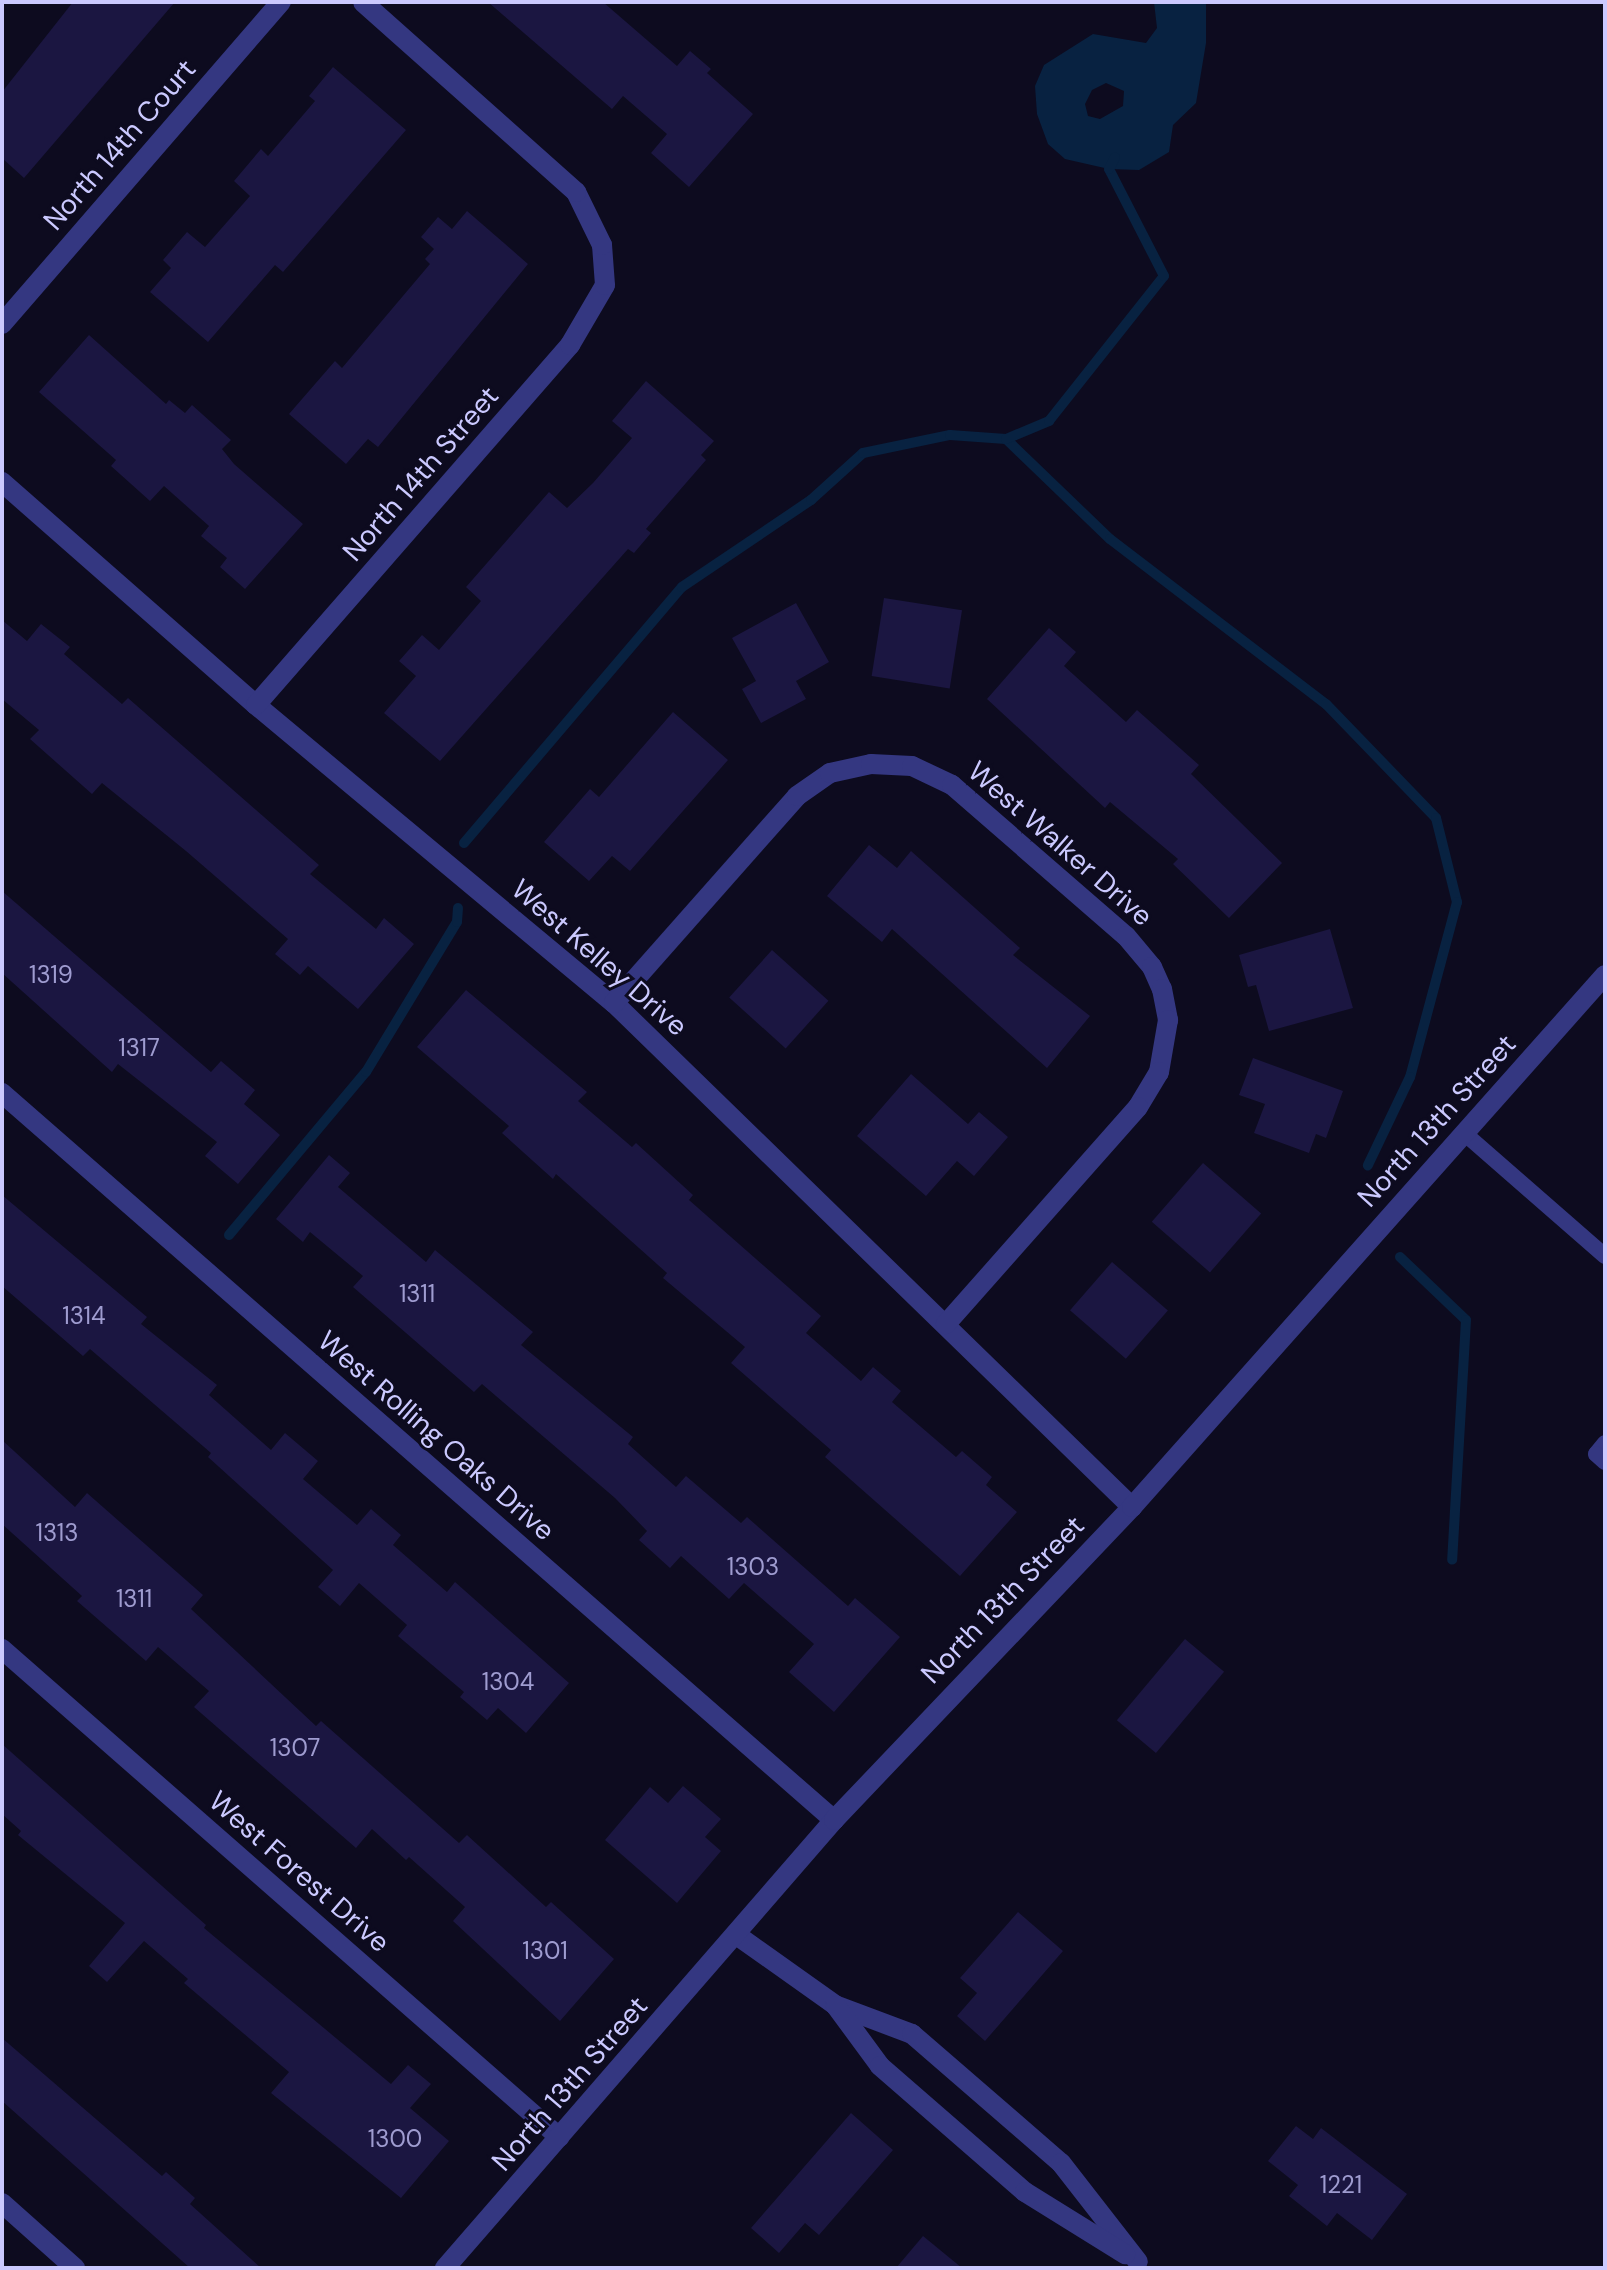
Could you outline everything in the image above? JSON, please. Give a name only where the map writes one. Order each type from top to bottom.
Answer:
[{"type":"street","name":"North 14th Court","points":[[2,324],[281,2]]},
{"type":"street","name":"North 14th Street","points":[[256,705],[570,345],[596,309],[608,268],[598,235],[576,192],[363,2]]},
{"type":"street","name":"West Kelley Drive","points":[[2,482],[256,705],[614,1003],[1132,1507]]},
{"type":"street","name":"West Walker Drive","points":[[614,1003],[797,796],[830,773],[871,764],[912,766],[934,774],[971,800],[1140,950],[1162,989],[1168,1020],[1164,1058],[1138,1107],[946,1324]]},
{"type":"street","name":"North 13th Street","points":[[445,2268],[738,1936],[834,1820],[1132,1507],[1605,975]]},
{"type":"street","name":"West Rolling Oaks Drive","points":[[2,1093],[834,1820]]},
{"type":"street","name":"West Forest Drive","points":[[2,1649],[559,2137]]},
{"type":"street","points":[[738,1936],[835,2005],[912,2034],[1061,2163],[1141,2265]]},
{"type":"street","points":[[835,2005],[880,2066],[1025,2192],[1141,2265]]},
{"type":"street","points":[[2,2203],[75,2268]]},
{"type":"lane","points":[[1464,1133],[1605,1256]]},
{"type":"lane","points":[[1605,1443],[1596,1454],[1605,1462]]},
{"type":"water","points":[[1154,2],[1206,2],[1206,43],[1196,103],[1173,125],[1169,152],[1139,170],[1109,169],[1065,159],[1048,144],[1037,114],[1035,86],[1044,65],[1093,34],[1146,43],[1157,28]],"holes":[[[1106,83],[1124,91],[1123,106],[1100,119],[1088,116],[1085,104],[1092,90]]]},
{"type":"building","points":[[73,2],[175,2],[24,178],[2,158],[2,92]]},
{"type":"building","points":[[488,2],[603,2],[677,66],[690,51],[711,69],[707,73],[753,114],[689,187],[651,153],[667,134],[623,96],[612,109]]},
{"type":"building","points":[[333,67],[406,130],[283,272],[275,265],[208,342],[150,292],[171,268],[163,260],[187,232],[205,247],[250,196],[234,181],[261,149],[268,156],[315,101],[309,96]]},
{"type":"building","points":[[467,211],[528,264],[378,447],[368,439],[346,464],[289,414],[335,361],[342,368],[430,264],[425,259],[434,249],[421,237],[438,217],[452,229]]},
{"type":"building","points":[[89,335],[166,404],[169,400],[185,413],[192,405],[231,440],[222,449],[234,464],[303,524],[245,589],[220,567],[227,558],[201,536],[209,526],[164,486],[150,501],[111,466],[116,460],[39,392]]},
{"type":"building","points":[[646,381],[714,441],[701,455],[706,460],[646,529],[651,533],[634,553],[628,549],[440,761],[384,713],[416,676],[399,661],[422,635],[439,650],[481,601],[466,587],[549,492],[567,508],[593,483],[632,438],[612,421]]},
{"type":"building","points":[[884,598],[962,610],[950,688],[872,676]]},
{"type":"building","points":[[796,603],[829,662],[796,681],[806,699],[761,723],[742,689],[756,681],[732,638]]},
{"type":"building","points":[[2,620],[27,641],[41,624],[70,647],[64,654],[122,704],[128,698],[319,865],[310,874],[376,929],[384,918],[414,944],[358,1009],[308,966],[300,975],[275,954],[288,939],[186,851],[102,783],[92,794],[30,739],[39,730],[2,699]]},
{"type":"building","points":[[1049,628],[1076,652],[1064,666],[1126,722],[1137,710],[1199,765],[1191,774],[1282,863],[1229,918],[1173,864],[1178,859],[1110,802],[1105,808],[987,699]]},
{"type":"building","points":[[673,712],[728,760],[630,871],[612,856],[589,881],[544,842],[590,789],[599,797]]},
{"type":"building","points":[[869,845],[897,868],[911,851],[1020,948],[1013,955],[1090,1016],[1047,1068],[892,929],[882,942],[827,896]]},
{"type":"building","points":[[2,891],[211,1072],[221,1061],[255,1090],[244,1104],[280,1135],[238,1184],[205,1156],[217,1142],[118,1064],[112,1072],[2,973]]},
{"type":"building","points":[[1330,929],[1353,1008],[1269,1031],[1256,985],[1248,987],[1239,955]]},
{"type":"building","points":[[772,950],[828,1001],[786,1048],[729,998]]},
{"type":"building","points":[[466,990],[587,1092],[578,1101],[632,1147],[636,1143],[693,1195],[689,1200],[821,1316],[806,1333],[861,1381],[873,1367],[901,1391],[892,1402],[956,1457],[962,1451],[992,1477],[986,1485],[1017,1512],[960,1576],[825,1457],[831,1450],[731,1363],[745,1347],[663,1278],[667,1273],[556,1174],[553,1179],[502,1133],[509,1126],[417,1047]]},
{"type":"building","points":[[1253,1058],[1343,1091],[1326,1138],[1316,1134],[1309,1153],[1254,1133],[1265,1104],[1239,1095]]},
{"type":"building","points":[[911,1074],[968,1124],[979,1112],[1008,1137],[974,1176],[957,1161],[926,1196],[857,1136]]},
{"type":"building","points":[[329,1155],[350,1173],[338,1187],[426,1262],[435,1250],[533,1332],[521,1345],[633,1437],[628,1444],[676,1487],[686,1476],[741,1523],[747,1517],[848,1606],[855,1598],[900,1637],[834,1712],[789,1672],[814,1644],[744,1583],[729,1599],[681,1556],[670,1568],[639,1540],[647,1531],[615,1498],[482,1384],[474,1392],[353,1287],[363,1276],[310,1232],[303,1242],[276,1219]]},
{"type":"building","points":[[1203,1163],[1261,1214],[1210,1272],[1152,1222]]},
{"type":"building","points":[[2,1195],[147,1317],[141,1324],[217,1385],[209,1395],[271,1450],[285,1433],[318,1461],[303,1479],[357,1525],[371,1509],[401,1535],[393,1545],[447,1592],[455,1582],[569,1683],[526,1733],[498,1708],[487,1720],[460,1697],[464,1692],[398,1636],[407,1625],[359,1583],[340,1606],[318,1587],[333,1570],[208,1457],[211,1453],[90,1349],[83,1356],[2,1286]]},
{"type":"building","points":[[1112,1262],[1168,1311],[1126,1359],[1070,1310]]},
{"type":"building","points":[[2,1440],[75,1507],[87,1493],[203,1595],[191,1609],[316,1726],[321,1721],[459,1843],[467,1835],[546,1907],[551,1902],[614,1959],[560,2021],[453,1921],[465,1907],[409,1857],[406,1860],[372,1829],[356,1848],[194,1707],[209,1691],[158,1647],[146,1661],[77,1601],[82,1596],[2,1524]]},
{"type":"building","points":[[1185,1639],[1224,1672],[1156,1753],[1117,1720]]},
{"type":"building","points":[[2,1744],[206,1925],[204,1928],[391,2084],[408,2065],[431,2084],[410,2108],[449,2141],[401,2198],[271,2093],[289,2072],[184,1983],[188,1979],[144,1941],[107,1982],[89,1966],[125,1923],[18,1835],[21,1831],[2,1814]]},
{"type":"building","points":[[683,1786],[721,1819],[705,1837],[721,1851],[677,1903],[605,1840],[650,1787],[668,1803]]},
{"type":"building","points":[[1018,1912],[1063,1951],[985,2041],[957,2016],[977,1993],[960,1978]]},
{"type":"building","points":[[2,2038],[162,2176],[166,2172],[195,2198],[190,2204],[261,2268],[190,2268],[2,2101]]},
{"type":"building","points":[[851,2113],[893,2150],[819,2235],[805,2223],[779,2253],[751,2228]]},
{"type":"building","points":[[1296,2126],[1313,2139],[1321,2128],[1407,2194],[1372,2240],[1337,2213],[1327,2226],[1289,2196],[1298,2185],[1268,2161]]},
{"type":"building","points":[[923,2236],[962,2268],[896,2268]]},
{"type":"waterway","points":[[464,843],[682,587],[811,500],[863,453],[950,435],[1006,439],[1049,421],[1164,276],[1109,169],[1115,157]]},
{"type":"waterway","points":[[1006,439],[1110,539],[1326,704],[1436,818],[1457,902],[1410,1077],[1368,1165]]},
{"type":"waterway","points":[[229,1235],[366,1072],[457,922],[458,908]]},
{"type":"waterway","points":[[1400,1257],[1466,1320],[1452,1560]]}]
